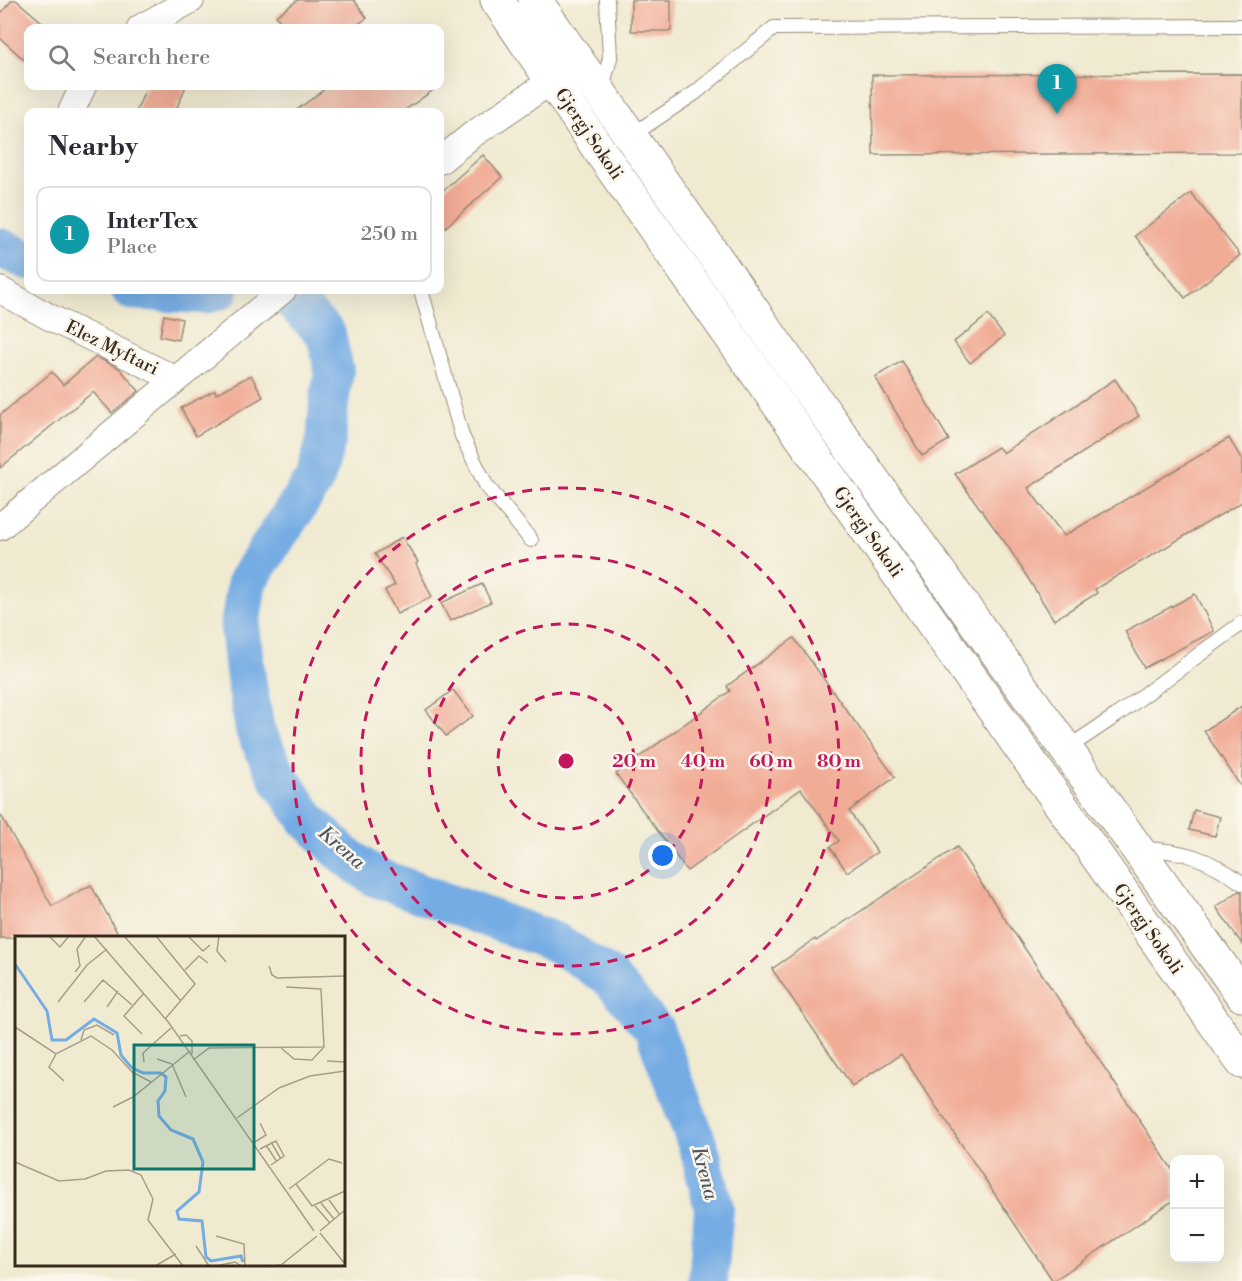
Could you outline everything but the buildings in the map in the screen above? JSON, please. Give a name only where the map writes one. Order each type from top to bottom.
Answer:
[{"type":"main road","name":"Gjergj Sokoli","points":[[497,0],[566,72],[1242,1062]]},
{"type":"main road","name":"Gjergj Sokoli","points":[[534,0],[566,72],[601,94],[616,145],[1066,749],[1242,995]]},
{"type":"street","points":[[147,24],[191,0]]},
{"type":"street","points":[[444,158],[472,135],[566,72]]},
{"type":"street","points":[[73,108],[81,90]]},
{"type":"street","name":"Elez Myftari","points":[[0,290],[53,319],[175,379],[278,294]]},
{"type":"street","points":[[0,527],[175,379]]},
{"type":"lane","points":[[601,94],[610,57],[607,0]]},
{"type":"lane","points":[[616,145],[694,93],[774,28],[1242,26]]},
{"type":"lane","points":[[422,294],[462,436],[486,485],[531,540]]},
{"type":"lane","points":[[1066,749],[1117,715],[1242,623]]},
{"type":"lane","points":[[1138,849],[1168,850],[1191,855],[1212,864],[1242,883]]},
{"type":"waterway","name":"Krena","points":[[0,248],[24,258]]},
{"type":"waterway","name":"Krena","points":[[286,294],[326,334],[334,371],[326,441],[315,479],[247,581],[240,627],[255,730],[278,777],[308,820],[343,854],[375,877],[557,943],[609,977],[654,1029],[700,1151],[714,1208],[708,1281]]},
{"type":"place","name":"InterTex","points":[[1057,114]]}]
